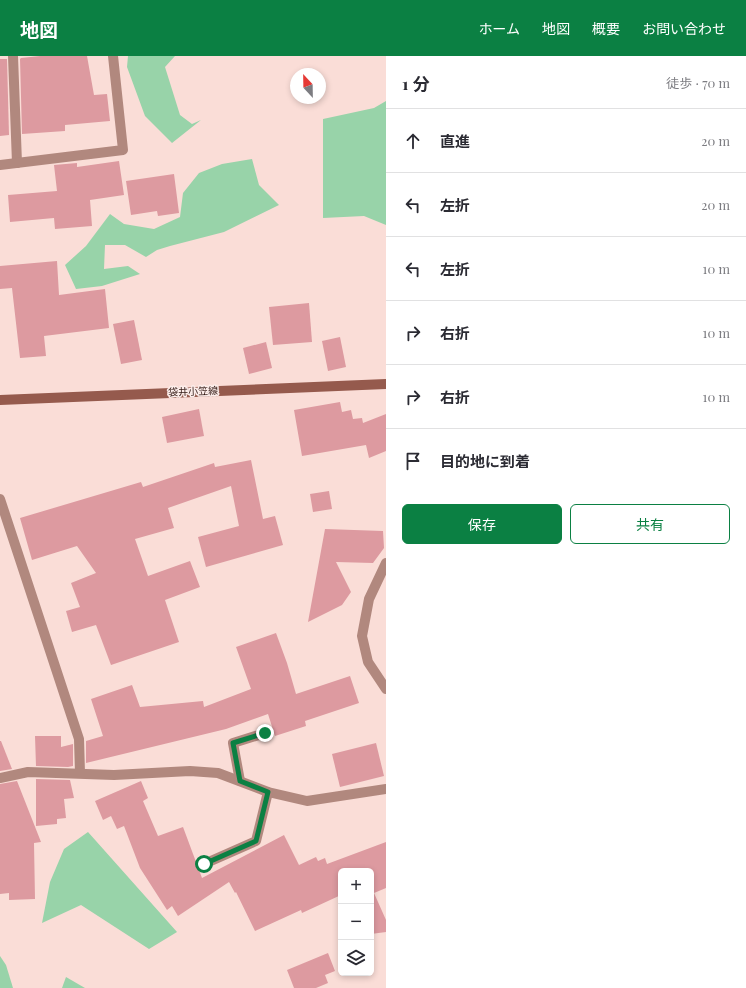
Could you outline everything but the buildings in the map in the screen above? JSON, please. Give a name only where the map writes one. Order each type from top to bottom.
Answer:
[{"type":"main road","name":"袋井小笠線","points":[[0,400],[386,384]]},
{"type":"street","points":[[13,56],[16,163]]},
{"type":"street","points":[[0,165],[123,150],[113,56]]},
{"type":"street","points":[[0,499],[79,739],[80,773]]},
{"type":"street","points":[[386,563],[369,599],[362,636],[368,662],[386,689]]},
{"type":"street","points":[[240,781],[233,743],[265,733]]},
{"type":"street","points":[[0,778],[28,772],[114,775],[190,771],[218,773],[268,792],[307,801],[386,789]]},
{"type":"street","points":[[204,864],[256,841],[268,792]]},
{"type":"green space","points":[[128,56],[175,56],[165,67],[180,115],[192,124],[201,120],[172,143],[145,116],[127,67]]},
{"type":"green space","points":[[386,101],[386,225],[364,216],[323,218],[323,119],[374,108]]},
{"type":"green space","points":[[252,159],[259,185],[279,205],[224,232],[157,250],[146,257],[125,245],[105,245],[104,269],[128,266],[140,274],[102,286],[76,289],[65,265],[86,246],[110,214],[124,224],[154,229],[180,217],[183,193],[199,173],[222,164]]},
{"type":"green space","points":[[88,832],[177,932],[149,949],[81,905],[42,923],[50,882],[64,849]]},
{"type":"green space","points":[[0,956],[6,965],[13,988],[0,988]]},
{"type":"green space","points":[[66,977],[85,988],[62,988]]},
{"type":"route","points":[[204,864],[256,841],[268,792],[240,781],[233,743],[265,733]]}]
